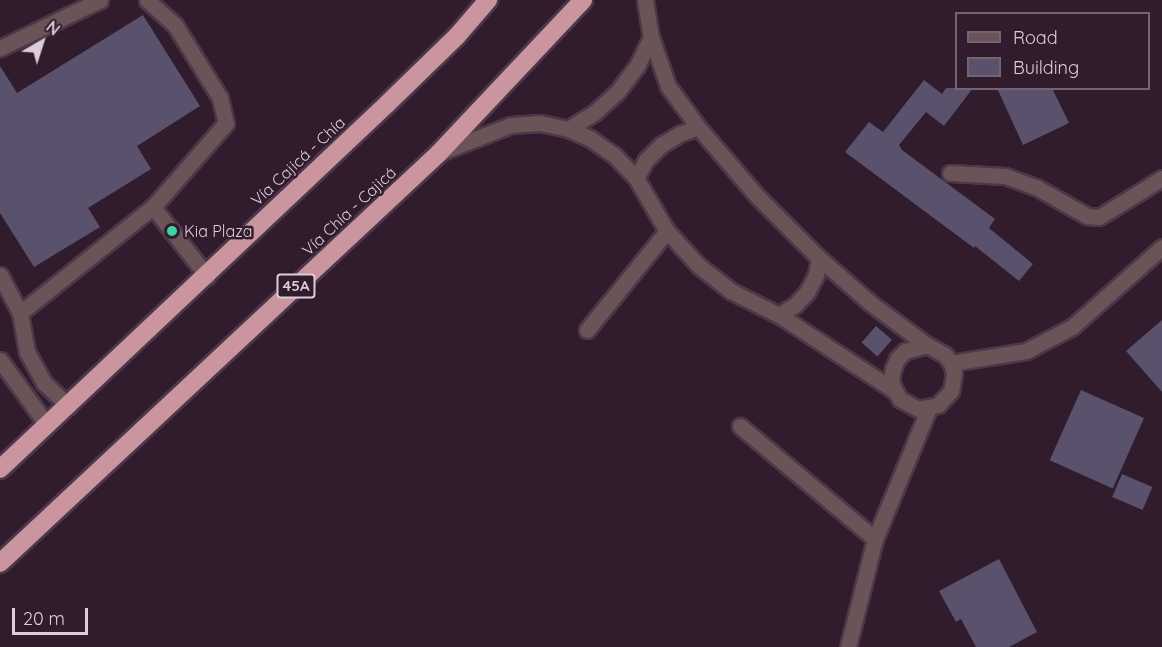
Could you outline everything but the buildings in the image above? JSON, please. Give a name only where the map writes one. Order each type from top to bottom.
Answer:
[{"type":"highway","name":"Vía Cajicá - Chía","points":[[0,469],[207,276],[457,36],[488,0]]},
{"type":"highway","name":"Vía Chía - Cajicá","points":[[0,563],[439,153],[583,0]]},
{"type":"street","points":[[0,48],[100,0]]},
{"type":"street","points":[[20,313],[153,207],[225,123],[219,98],[175,25],[147,0]]},
{"type":"street","points":[[439,153],[511,125],[540,123],[568,129],[591,139],[614,156],[636,178],[667,231],[699,266],[731,291],[779,315],[895,391],[909,405],[929,408],[946,399],[951,391],[954,372],[945,355],[927,345],[869,302],[819,258],[756,195],[698,127],[668,87],[651,38],[645,0]]},
{"type":"street","points":[[568,129],[595,112],[618,91],[637,66],[651,38]]},
{"type":"street","points":[[636,178],[646,160],[661,145],[678,134],[698,127]]},
{"type":"street","points":[[950,173],[1005,176],[1036,187],[1086,216],[1099,217],[1162,178]]},
{"type":"street","points":[[153,207],[207,276]]},
{"type":"street","points":[[586,330],[667,231]]},
{"type":"street","points":[[951,363],[1026,351],[1072,327],[1162,247]]},
{"type":"street","points":[[779,315],[795,305],[807,292],[816,275],[819,258]]},
{"type":"street","points":[[0,275],[20,313],[27,352],[44,383],[69,406]]},
{"type":"street","points":[[895,391],[891,380],[897,359],[905,351],[927,345]]},
{"type":"street","points":[[0,360],[47,425]]},
{"type":"street","points":[[852,646],[875,539],[929,408]]},
{"type":"street","points":[[740,426],[875,539]]},
{"type":"place","name":"Kia Plaza","points":[[172,231]]}]
